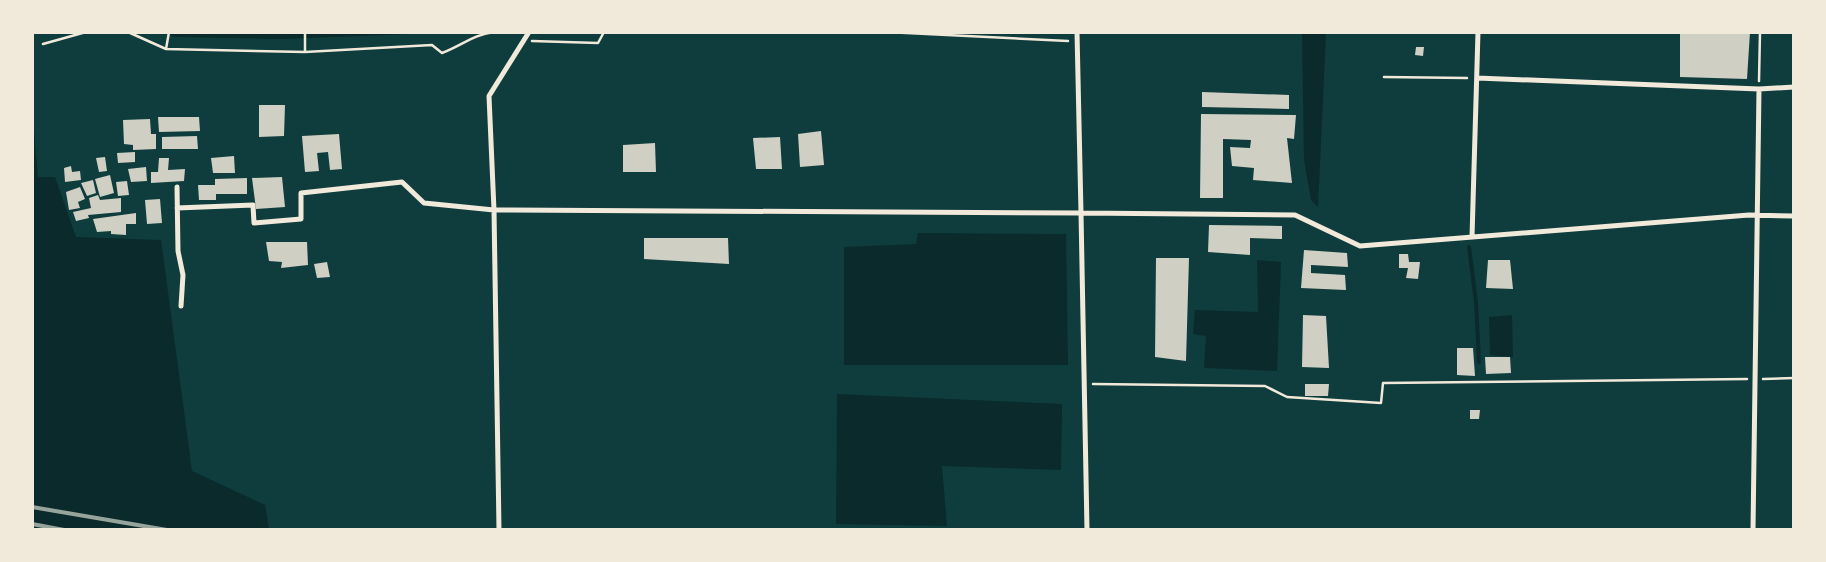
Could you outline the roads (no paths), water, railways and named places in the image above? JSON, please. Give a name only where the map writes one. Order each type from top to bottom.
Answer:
[{"type":"street","points":[[499,530],[494,210],[488,96],[529,32]]},
{"type":"street","points":[[1077,32],[1086,530]]},
{"type":"street","points":[[1472,237],[1478,32]]},
{"type":"street","points":[[1477,78],[1759,89],[1794,87]]},
{"type":"street","points":[[1753,530],[1759,89]]},
{"type":"street","points":[[177,208],[253,205],[254,223],[302,219],[301,193],[402,182],[424,203],[494,210],[1295,215],[1360,246],[1757,215],[1794,216]]},
{"type":"street","points":[[177,187],[178,251],[183,275],[180,306]]},
{"type":"water","points":[[163,33],[438,33],[282,39],[175,37]]},
{"type":"water","points":[[1302,33],[1326,33],[1318,207],[1311,200],[1304,160]]},
{"type":"water","points":[[32,107],[38,177],[55,177],[76,237],[161,240],[192,471],[265,505],[269,529],[33,529]]},
{"type":"water","points":[[918,233],[1066,234],[1068,365],[844,365],[844,247],[916,244]]},
{"type":"water","points":[[1257,260],[1281,262],[1277,371],[1204,368],[1206,336],[1193,334],[1195,310],[1258,312]]},
{"type":"water","points":[[1512,315],[1513,357],[1490,355],[1489,317]]},
{"type":"water","points":[[837,394],[1062,404],[1061,470],[942,466],[947,526],[836,524]]},
{"type":"waterway","points":[[1469,247],[1476,302],[1479,362]]},
{"type":"railway","points":[[32,507],[167,530]]},
{"type":"railway","points":[[32,524],[64,530]]}]
